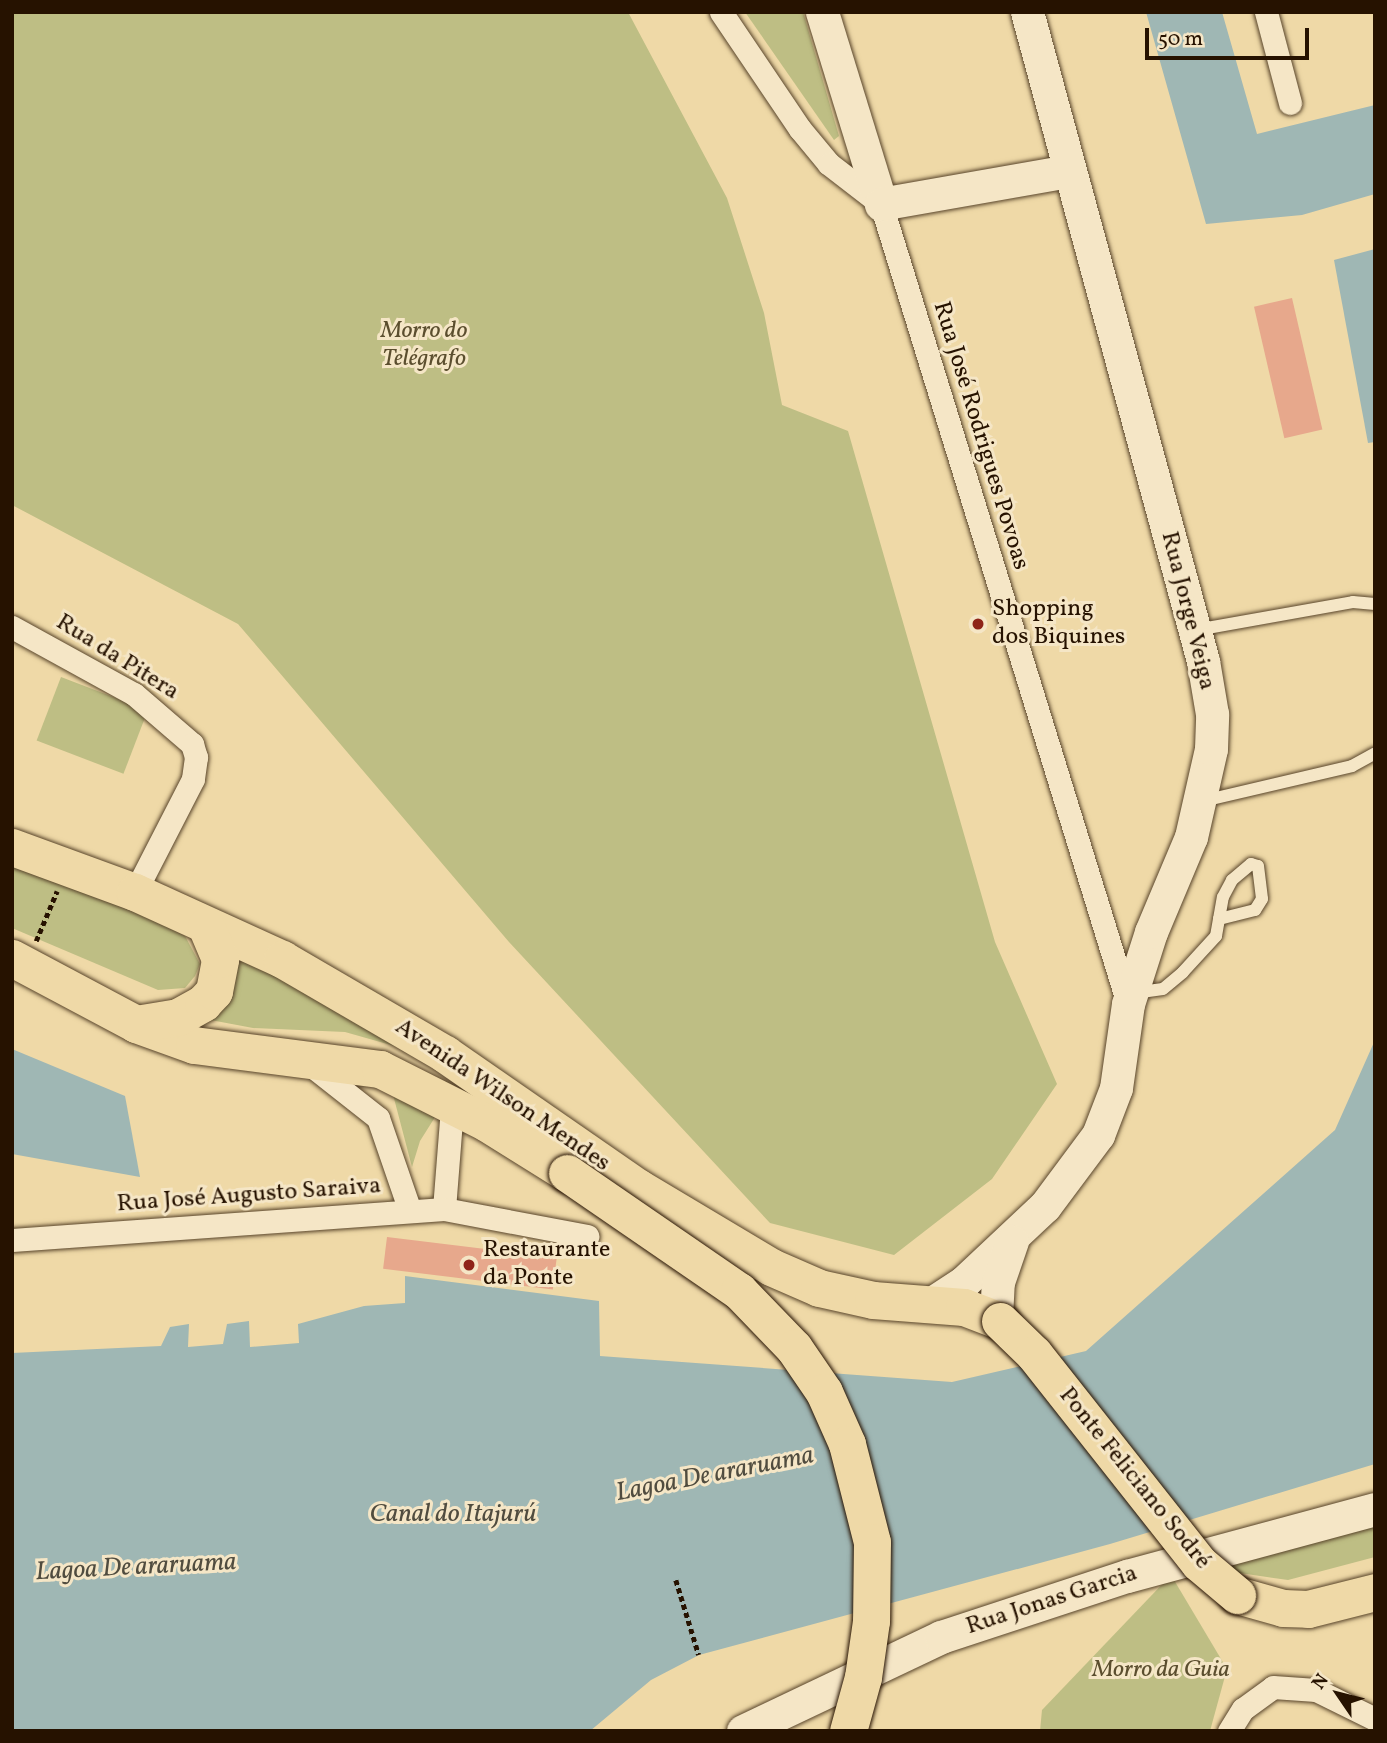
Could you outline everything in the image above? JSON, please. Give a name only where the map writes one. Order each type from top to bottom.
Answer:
[{"type":"main road","points":[[822,12],[881,204],[1069,172]]},
{"type":"main road","name":"Rua Jorge Veiga","points":[[929,1305],[1013,1237],[1074,1172],[1098,1135],[1116,1088],[1130,998],[1202,801],[1212,714],[1195,630],[1027,12]]},
{"type":"main road","name":"Avenida Wilson Mendes","points":[[12,847],[135,892],[282,959],[445,1054],[731,1247],[819,1287],[873,1300],[964,1307],[998,1319]]},
{"type":"main road","points":[[136,1024],[178,1017],[203,1003],[214,991],[220,959],[206,926]]},
{"type":"main road","name":"Avenida Wilson Mendes","points":[[19,962],[136,1024],[194,1045],[380,1069],[487,1123],[567,1173],[739,1291],[794,1348],[824,1392],[852,1456],[872,1542],[871,1621],[863,1676],[848,1731]]},
{"type":"main road","points":[[445,1054],[452,1107]]},
{"type":"main road","points":[[998,1319],[998,1282],[1013,1237]]},
{"type":"main road","name":"Ponte Feliciano Sodré","points":[[998,1319],[1034,1354],[1199,1563],[1237,1595],[1283,1608],[1308,1609],[1375,1592]]},
{"type":"main road","name":"Rua Jonas Garcia","points":[[743,1731],[941,1637],[1127,1576],[1375,1509]]},
{"type":"street","points":[[721,12],[800,129],[829,164],[881,204]]},
{"type":"street","points":[[1266,12],[1290,103]]},
{"type":"street","name":"Rua José Rodrigues Povoas","points":[[881,204],[1130,998]]},
{"type":"street","name":"Rua da Pitera","points":[[12,627],[134,694],[192,744],[196,757],[193,779],[135,892]]},
{"type":"street","points":[[301,1058],[348,1090],[378,1118],[410,1211]]},
{"type":"street","points":[[444,1209],[452,1107]]},
{"type":"street","name":"Rua José Augusto Saraiva","points":[[12,1240],[444,1209],[587,1236]]},
{"type":"street","points":[[1229,1731],[1243,1709],[1273,1687],[1316,1690],[1375,1719]]},
{"type":"lane","points":[[1195,630],[1353,601],[1375,604]]},
{"type":"lane","points":[[1202,801],[1352,766],[1375,752]]},
{"type":"lane","points":[[1130,998],[1163,989],[1216,936],[1219,919],[1232,880],[1251,864],[1258,866],[1262,899],[1255,910],[1219,919]]},
{"type":"path","points":[[19,962],[67,867]]},
{"type":"path","points":[[676,1580],[699,1655]]},
{"type":"green space","name":"Morro do Telégrafo","points":[[12,12],[628,12],[727,198],[764,313],[782,405],[848,431],[995,942],[1057,1084],[992,1179],[894,1255],[770,1223],[509,942],[238,624],[12,505]]},
{"type":"green space","points":[[745,12],[803,12],[839,136],[834,140]]},
{"type":"green space","points":[[61,677],[148,710],[123,774],[37,740]]},
{"type":"green space","points":[[12,862],[153,917],[185,936],[200,964],[195,976],[185,988],[158,990],[12,928]]},
{"type":"green space","points":[[234,944],[426,1055],[345,1032],[253,1028],[200,1018]]},
{"type":"green space","points":[[391,1087],[437,1114],[420,1141],[412,1167]]},
{"type":"green space","points":[[1375,1519],[1375,1557],[1288,1580],[1233,1572],[1227,1558]]},
{"type":"green space","name":"Morro da Guia","points":[[1171,1575],[1227,1669],[1210,1731],[1040,1731],[1042,1710]]},
{"type":"water","points":[[1146,12],[1222,12],[1257,134],[1375,105],[1375,194],[1302,215],[1206,224]]},
{"type":"water","points":[[1375,249],[1375,442],[1368,443],[1334,260]]},
{"type":"water","name":"Canal do Itajurú","points":[[1375,1040],[1375,1464],[1110,1544],[699,1655],[651,1680],[590,1731],[12,1731],[12,1353],[161,1346],[170,1327],[189,1324],[188,1347],[223,1344],[227,1324],[249,1321],[250,1347],[299,1343],[298,1324],[364,1306],[405,1303],[405,1276],[599,1301],[600,1356],[952,1382],[1086,1351],[1335,1130]]},
{"type":"water","points":[[12,1049],[125,1096],[140,1177],[12,1154]]},
{"type":"building","points":[[1292,298],[1322,430],[1284,438],[1254,307]]},
{"type":"building","points":[[387,1237],[557,1258],[553,1290],[383,1269]]},
{"type":"place","name":"Shopping dos Biquines","points":[[978,624]]},
{"type":"place","name":"Restaurante da Ponte","points":[[469,1265]]},
{"type":"water label","name":"Lagoa De araruama","points":[[715,1475]]},
{"type":"water label","name":"Lagoa De araruama","points":[[136,1568]]}]
